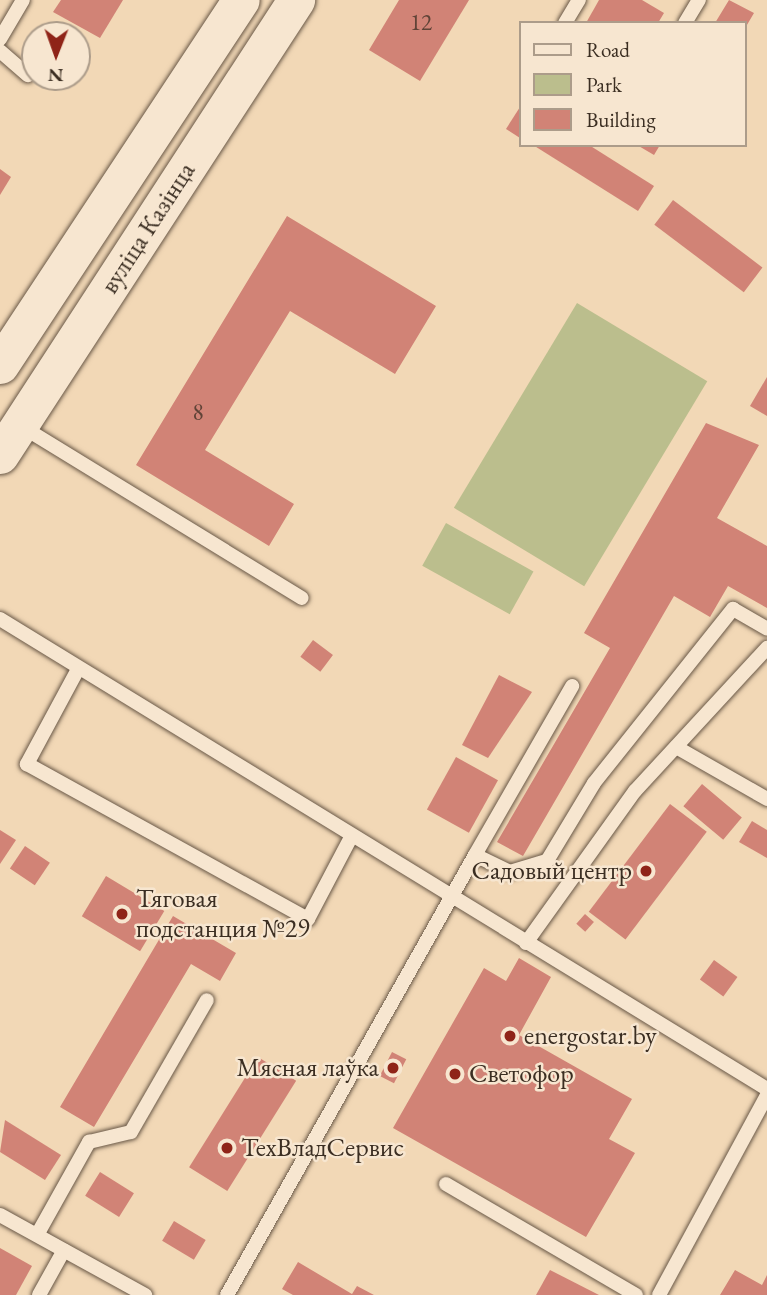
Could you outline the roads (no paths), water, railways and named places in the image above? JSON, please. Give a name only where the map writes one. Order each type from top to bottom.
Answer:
[{"type":"main road","name":"вуліца Казінца","points":[[0,365],[241,0]]},
{"type":"main road","name":"вуліца Казінца","points":[[0,455],[296,0]]},
{"type":"lane","points":[[0,39],[23,0]]},
{"type":"lane","points":[[566,21],[579,0]]},
{"type":"lane","points":[[686,21],[699,0]]},
{"type":"lane","points":[[0,51],[21,69]]},
{"type":"lane","points":[[20,425],[302,597]]},
{"type":"lane","points":[[475,855],[510,872],[547,861],[594,783],[733,609],[767,629]]},
{"type":"lane","points":[[0,619],[77,671],[767,1089]]},
{"type":"lane","points":[[526,943],[635,791],[767,648]]},
{"type":"lane","points":[[77,671],[27,764],[308,919],[351,837]]},
{"type":"lane","points":[[227,1295],[572,685]]},
{"type":"lane","points":[[676,747],[767,799]]},
{"type":"lane","points":[[37,1235],[89,1142],[131,1132],[206,1000]]},
{"type":"lane","points":[[659,1295],[767,1095]]},
{"type":"lane","points":[[446,1184],[636,1295]]},
{"type":"lane","points":[[0,1215],[145,1295]]},
{"type":"lane","points":[[39,1295],[64,1250]]},
{"type":"place","name":"Садовый центр","points":[[646,871]]},
{"type":"place","name":"Тяговая подстанция №29","points":[[122,914]]},
{"type":"place","name":"energostar.by","points":[[510,1036]]},
{"type":"place","name":"Мясная лаўка","points":[[393,1068]]},
{"type":"place","name":"Светофор","points":[[455,1074]]},
{"type":"place","name":"ТехВладСервис","points":[[227,1148]]}]
